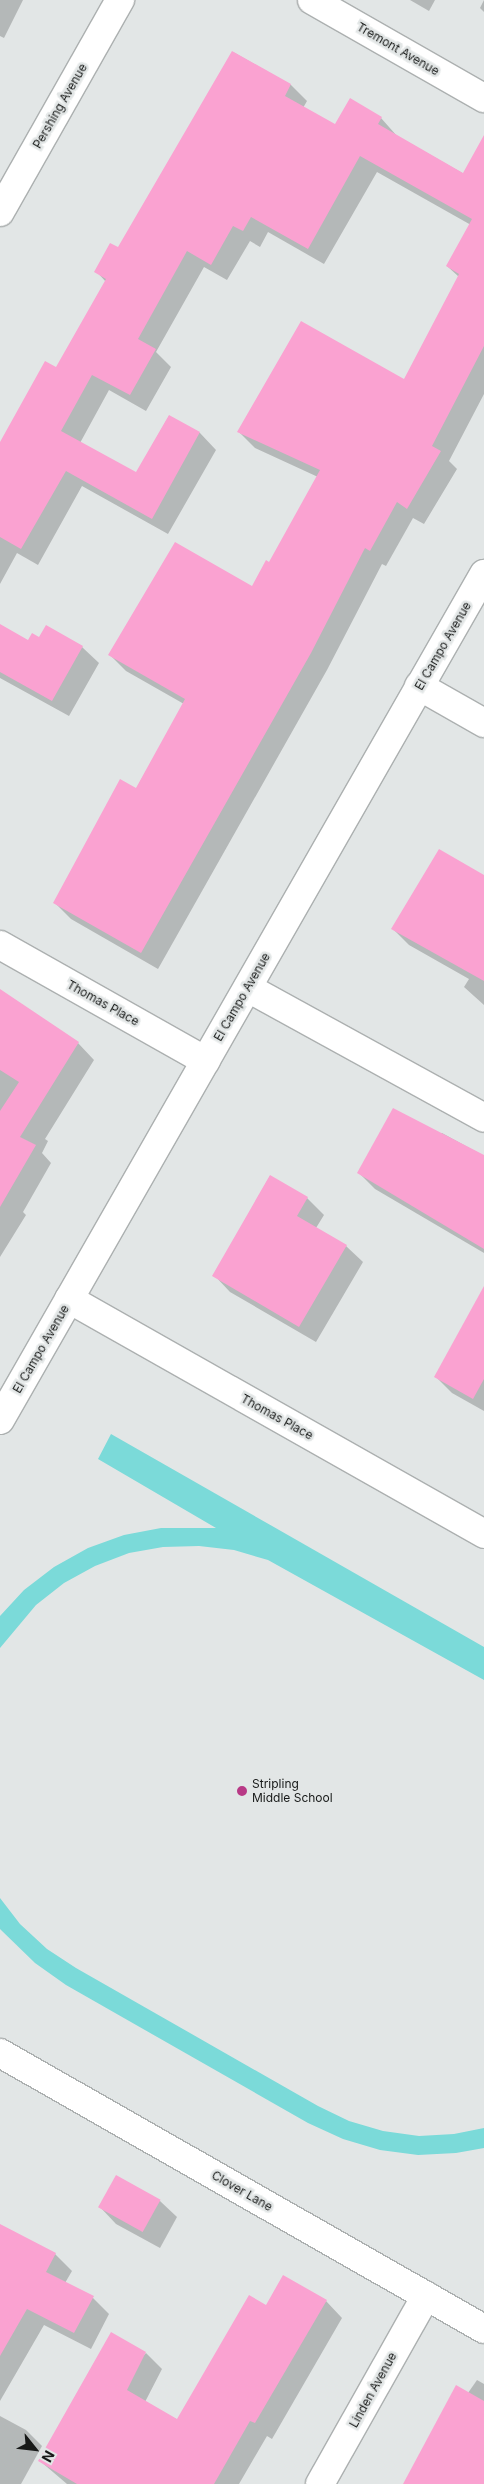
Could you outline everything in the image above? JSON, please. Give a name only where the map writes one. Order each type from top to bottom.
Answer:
[{"type":"street","name":"Pershing Avenue","points":[[0,212],[120,0]]},
{"type":"street","name":"Tremont Avenue","points":[[312,0],[484,98]]},
{"type":"street","name":"El Campo Avenue","points":[[0,1420],[484,574]]},
{"type":"street","points":[[419,686],[484,723]]},
{"type":"street","name":"Thomas Place","points":[[0,945],[206,1061]]},
{"type":"street","points":[[248,988],[484,1118]]},
{"type":"street","name":"Thomas Place","points":[[69,1300],[484,1534]]},
{"type":"street","name":"Clover Lane","points":[[0,2053],[484,2329]]},
{"type":"street","name":"Linden Avenue","points":[[320,2484],[426,2296]]},
{"type":"shaded area","points":[[111,1434],[484,1647],[484,1680],[268,1560],[234,1550],[199,1546],[163,1547],[129,1553],[95,1566],[64,1583],[36,1605],[0,1648],[0,1616],[24,1590],[54,1567],[88,1548],[124,1535],[161,1528],[216,1528],[98,1459]]},
{"type":"shaded area","points":[[0,1898],[20,1924],[47,1949],[76,1968],[318,2106],[349,2121],[383,2131],[419,2136],[454,2134],[484,2128],[484,2148],[456,2153],[418,2155],[380,2150],[343,2139],[308,2123],[66,1985],[35,1963],[0,1929]]},
{"type":"building","points":[[232,51],[291,84],[285,96],[335,124],[350,98],[382,117],[378,124],[463,173],[484,135],[484,346],[432,446],[441,451],[407,509],[397,502],[370,551],[365,548],[311,653],[141,953],[53,903],[120,779],[136,788],[185,699],[108,655],[175,542],[252,586],[266,560],[269,562],[320,470],[237,432],[301,321],[404,379],[459,274],[446,266],[472,219],[360,156],[308,249],[251,217],[243,231],[233,226],[211,265],[187,251],[138,339],[156,349],[130,395],[92,375],[61,431],[136,472],[169,415],[200,432],[152,519],[66,471],[21,549],[0,537],[0,442],[45,361],[56,367],[106,279],[94,272],[110,243],[118,247]]},
{"type":"building","points":[[0,624],[28,640],[32,633],[39,637],[46,625],[83,646],[52,701],[0,672]]},
{"type":"building","points":[[439,849],[484,875],[484,981],[391,929]]},
{"type":"building","points":[[0,989],[79,1042],[20,1137],[36,1145],[0,1207],[0,1111],[19,1082],[0,1070]]},
{"type":"building","points":[[393,1108],[484,1155],[484,1249],[357,1173]]},
{"type":"building","points":[[270,1175],[308,1197],[297,1216],[347,1245],[299,1327],[212,1276]]},
{"type":"building","points":[[484,1286],[484,1379],[473,1399],[434,1377]]},
{"type":"building","points":[[116,2175],[161,2200],[143,2232],[98,2207]]},
{"type":"building","points":[[0,2224],[56,2253],[46,2272],[94,2296],[74,2333],[27,2309],[0,2356]]},
{"type":"building","points":[[283,2275],[327,2300],[255,2423],[250,2421],[214,2484],[77,2484],[38,2461],[111,2332],[146,2352],[127,2390],[177,2419],[249,2295],[266,2305]]},
{"type":"building","points":[[456,2385],[484,2401],[484,2484],[403,2484]]},
{"type":"place","name":"Stripling Middle School","points":[[242,1791]]}]
